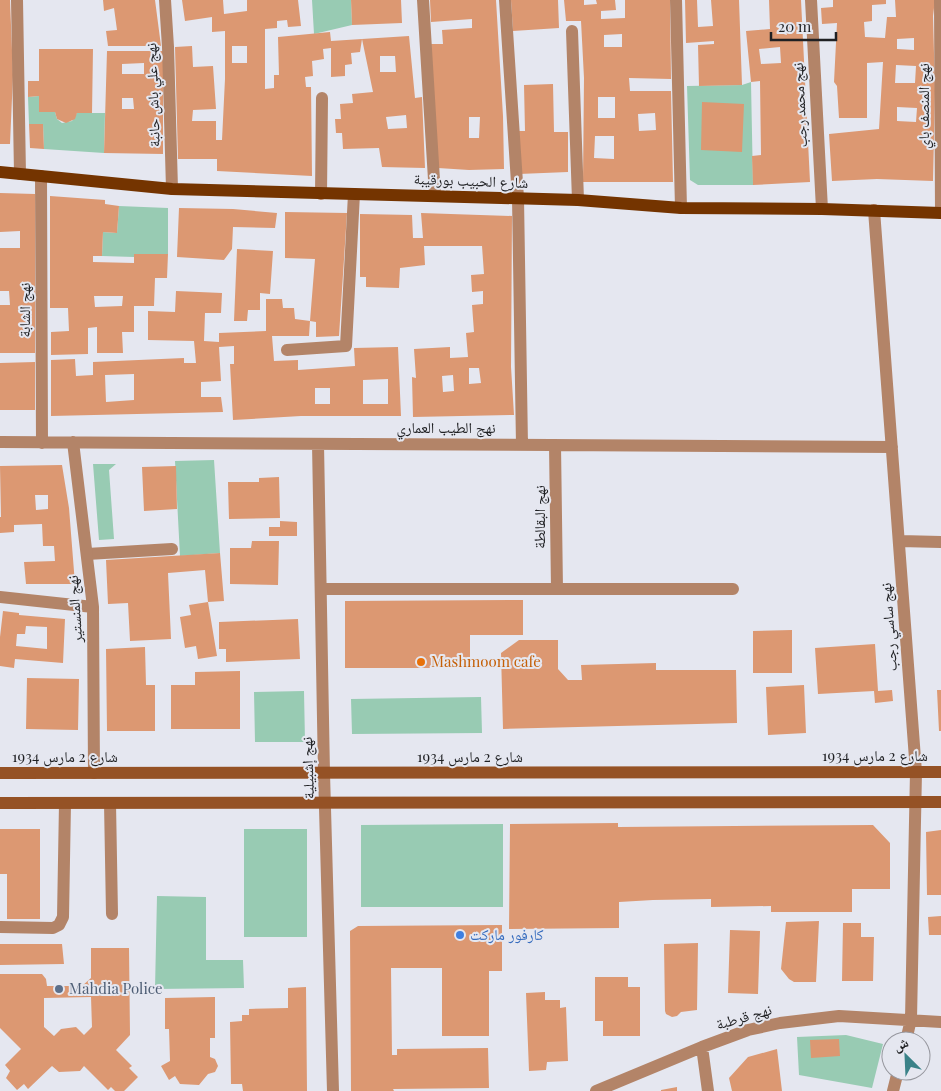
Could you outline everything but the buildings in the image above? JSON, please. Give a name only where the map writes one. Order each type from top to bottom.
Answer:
[{"type":"main road","name":"شارع الحبيب بورقيبة","points":[[0,172],[172,189],[578,200],[681,208],[822,209],[941,213]]},
{"type":"street","points":[[17,0],[20,174]]},
{"type":"street","name":"نهج علي باش حانبة","points":[[165,0],[172,189]]},
{"type":"street","points":[[423,0],[435,196]]},
{"type":"street","points":[[505,0],[518,198],[522,445]]},
{"type":"street","points":[[676,0],[681,208]]},
{"type":"street","name":"نهج محمد رجب","points":[[810,0],[822,209]]},
{"type":"street","name":"نهج المنصف باي","points":[[940,0],[941,213]]},
{"type":"street","points":[[572,32],[578,200]]},
{"type":"street","points":[[321,194],[322,98]]},
{"type":"street","name":"نهج الشابة","points":[[41,176],[42,443]]},
{"type":"street","points":[[286,350],[346,346],[354,194]]},
{"type":"street","name":"نهج ساسي رجب","points":[[874,210],[916,772],[911,1020],[908,1031]]},
{"type":"street","name":"نهج الطيب العماري","points":[[0,442],[892,448]]},
{"type":"street","name":"نهج المنستير","points":[[74,442],[93,606],[94,773]]},
{"type":"street","name":"نهج إشبيلية","points":[[318,444],[332,1091]]},
{"type":"street","name":"نهج البقالطة","points":[[555,445],[557,589]]},
{"type":"street","points":[[900,541],[941,542]]},
{"type":"street","points":[[87,554],[172,549]]},
{"type":"street","points":[[321,589],[733,589]]},
{"type":"street","points":[[0,597],[93,606]]},
{"type":"street","name":"شارع 2 مارس 1934","points":[[0,773],[941,772]]},
{"type":"street","points":[[0,803],[941,802]]},
{"type":"street","points":[[0,927],[53,928],[59,925],[63,917],[65,803]]},
{"type":"street","points":[[110,803],[112,914]]},
{"type":"street","name":"نهج قرطبة","points":[[596,1091],[702,1047],[748,1030],[780,1022],[839,1016],[941,1022]]},
{"type":"street","points":[[702,1047],[708,1091]]},
{"type":"green space","points":[[312,0],[351,0],[352,25],[314,34]]},
{"type":"green space","points":[[751,82],[753,185],[698,185],[690,180],[687,86],[742,85]]},
{"type":"green space","points":[[39,96],[39,112],[55,112],[57,119],[62,123],[72,121],[77,113],[105,113],[104,153],[44,149],[43,124],[29,124],[28,97]]},
{"type":"green space","points":[[119,206],[168,208],[168,254],[134,254],[134,257],[102,256],[103,232],[117,233]]},
{"type":"green space","points":[[214,460],[220,553],[180,556],[175,461]]},
{"type":"green space","points":[[93,464],[116,464],[109,470],[114,539],[99,540]]},
{"type":"green space","points":[[304,691],[305,742],[255,742],[254,692]]},
{"type":"green space","points":[[481,697],[482,733],[352,734],[351,699]]},
{"type":"green space","points":[[503,824],[503,907],[361,907],[361,825]]},
{"type":"green space","points":[[244,829],[307,829],[307,937],[244,937]]},
{"type":"green space","points":[[157,896],[206,897],[206,960],[243,960],[244,988],[155,989]]},
{"type":"green space","points":[[846,1035],[881,1044],[881,1052],[872,1088],[799,1075],[797,1037]]},
{"type":"place","name":"Mashmoom cafe","points":[[421,662]]},
{"type":"place","name":"كارفور ماركت","points":[[460,935]]},
{"type":"place","name":"Mahdia Police","points":[[59,989]]}]
